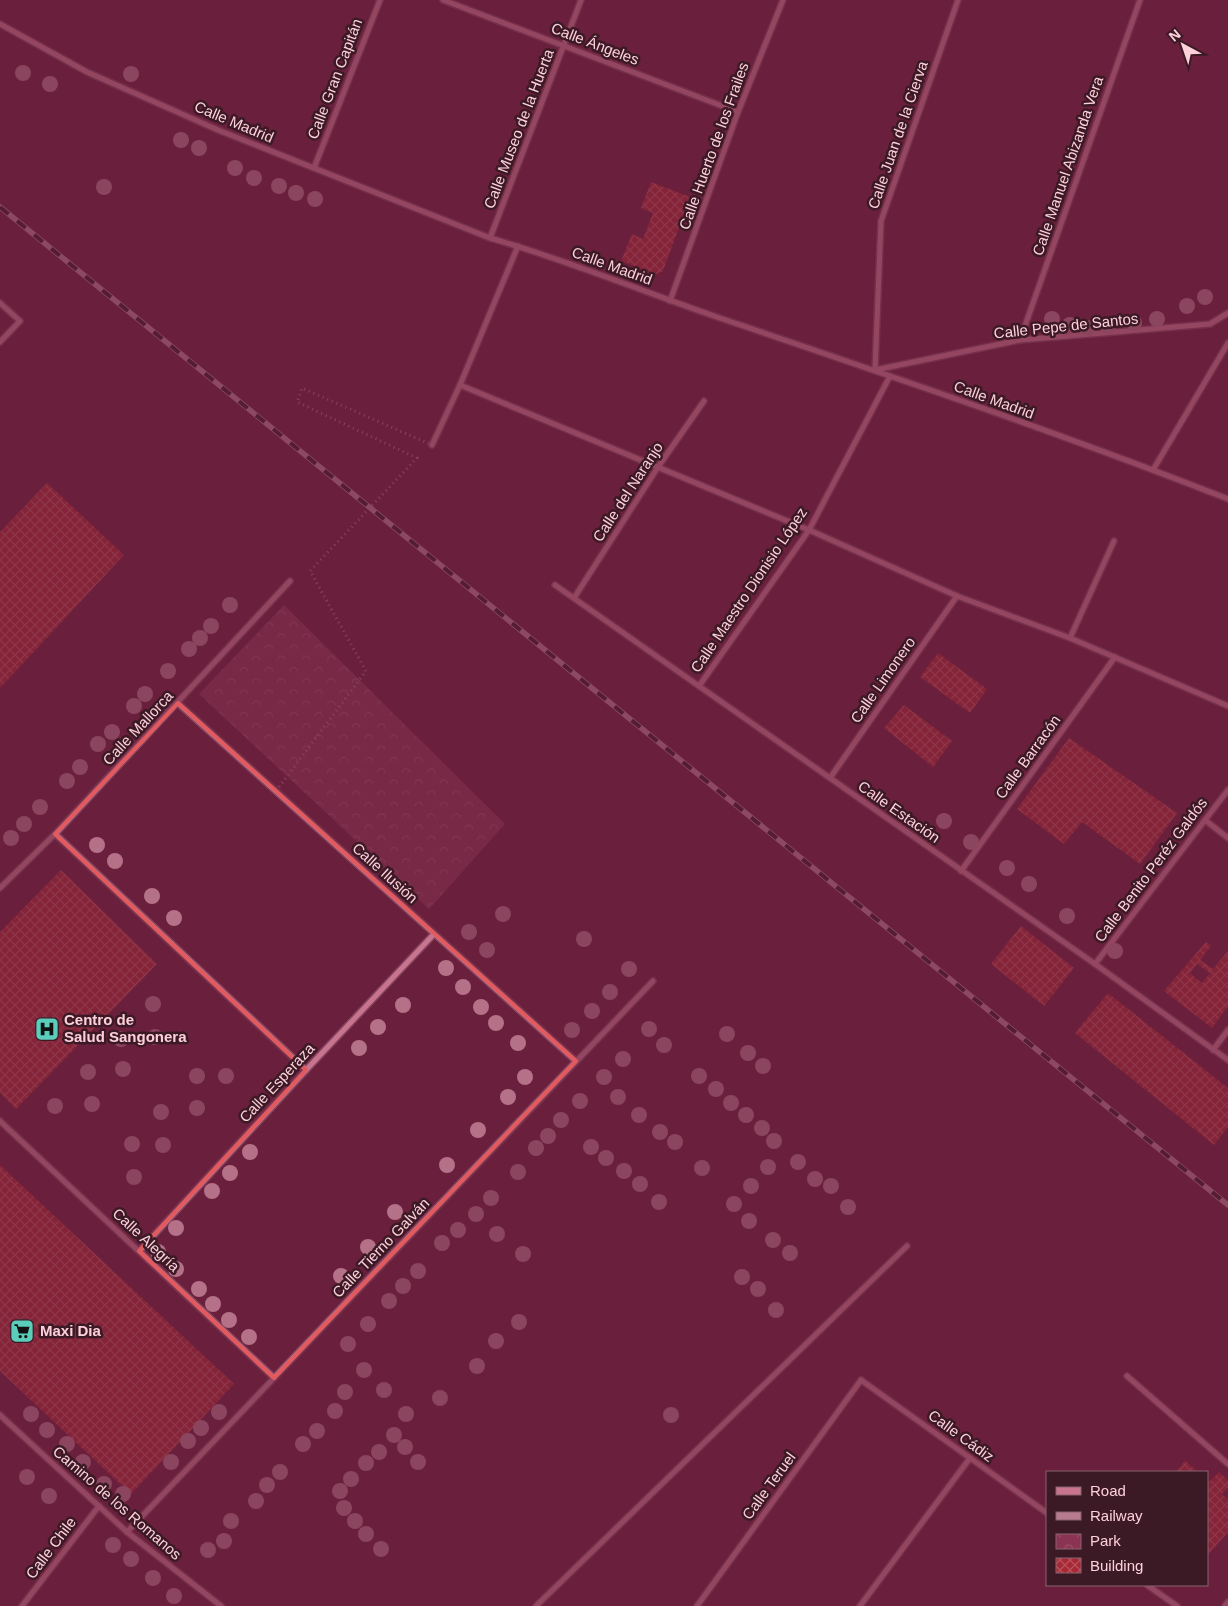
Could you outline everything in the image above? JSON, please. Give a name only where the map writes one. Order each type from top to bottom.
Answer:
[{"type":"street","name":"Calle Gran Capitán","points":[[314,168],[380,0]]},
{"type":"street","name":"Calle Ángeles","points":[[443,0],[738,112]]},
{"type":"street","name":"Calle Museo de la Huerta","points":[[490,238],[581,0]]},
{"type":"street","name":"Calle Huerto de los Frailes","points":[[670,301],[738,112],[783,0]]},
{"type":"street","name":"Calle Juan de la Cierva","points":[[875,370],[881,221],[958,0]]},
{"type":"street","name":"Calle Manuel Abizanda Vera","points":[[1020,340],[1140,0]]},
{"type":"street","name":"Calle Madrid","points":[[0,24],[86,72],[218,130],[490,238],[518,246],[670,301],[875,370],[1153,470],[1228,500]]},
{"type":"street","points":[[432,445],[460,385],[518,246]]},
{"type":"street","points":[[0,303],[20,321],[0,342]]},
{"type":"street","name":"Calle Pepe de Santos","points":[[875,370],[1020,340],[1210,324],[1228,312]]},
{"type":"street","points":[[1153,470],[1228,343]]},
{"type":"street","name":"Calle Maestro Dionisio López","points":[[699,686],[809,530],[890,376]]},
{"type":"street","points":[[460,385],[809,530],[957,596],[1070,638],[1228,706]]},
{"type":"street","name":"Calle del Naranjo","points":[[574,598],[658,467],[704,401]]},
{"type":"street","points":[[1070,638],[1114,540]]},
{"type":"street","name":"Calle Mallorca","points":[[0,888],[55,834],[290,581]]},
{"type":"street","name":"Calle Estación","points":[[555,584],[1095,964],[1228,1060]]},
{"type":"street","name":"Calle Limonero","points":[[830,778],[957,596]]},
{"type":"street","name":"Calle Barracón","points":[[961,871],[1115,657]]},
{"type":"street","name":"Calle Ilusión","points":[[178,703],[576,1061]]},
{"type":"street","name":"Calle Benito Peréz Galdós","points":[[1095,964],[1228,790]]},
{"type":"street","points":[[1205,820],[1228,838]]},
{"type":"street","points":[[55,834],[306,1070]]},
{"type":"street","name":"Calle Esperaza","points":[[140,1251],[434,934]]},
{"type":"street","name":"Calle Tierno Galván","points":[[127,1532],[653,981]]},
{"type":"street","points":[[1213,1050],[1228,1030]]},
{"type":"street","name":"Calle Alegría","points":[[0,1121],[274,1378]]},
{"type":"street","points":[[536,1606],[907,1246]]},
{"type":"street","points":[[1128,1376],[1228,1464]]},
{"type":"street","name":"Calle Cádiz","points":[[861,1380],[1046,1512]]},
{"type":"street","name":"Calle Teruel","points":[[697,1606],[861,1380]]},
{"type":"street","name":"Camino de los Romanos","points":[[0,1416],[127,1532],[221,1606]]},
{"type":"street","points":[[860,1606],[970,1458]]},
{"type":"street","name":"Calle Chile","points":[[22,1606],[99,1506]]},
{"type":"street","points":[[1148,1586],[1177,1606]]},
{"type":"street","points":[[1225,1606],[1228,1602]]},
{"type":"path","points":[[276,791],[366,671],[310,571],[417,458],[296,402],[302,388],[432,445]]},
{"type":"highlighted area","points":[[178,703],[576,1061],[274,1378],[139,1251],[306,1070],[55,834]]},
{"type":"green space","points":[[284,605],[505,824],[429,909],[199,694]]},
{"type":"building","points":[[651,182],[690,197],[663,271],[657,274],[621,261],[632,234],[643,239],[653,213],[641,208]]},
{"type":"building","points":[[47,483],[124,555],[0,688],[0,532]]},
{"type":"building","points":[[938,653],[987,689],[970,713],[920,677]]},
{"type":"building","points":[[904,705],[952,741],[933,767],[884,728]]},
{"type":"building","points":[[1069,738],[1177,813],[1140,864],[1082,822],[1064,844],[1017,809]]},
{"type":"building","name":"Centro de Salud Sangonera","points":[[61,870],[157,964],[16,1109],[0,1093],[0,932]]},
{"type":"building","points":[[1021,926],[1074,968],[1044,1006],[991,964]]},
{"type":"building","points":[[1206,942],[1211,946],[1200,960],[1213,969],[1228,951],[1228,1006],[1212,1028],[1164,991]],"holes":[[[1197,964],[1210,973],[1202,983],[1190,973]]]},
{"type":"building","points":[[1108,993],[1228,1088],[1228,1127],[1214,1145],[1075,1033]]},
{"type":"building","points":[[0,1165],[234,1384],[131,1494],[0,1371]]},
{"type":"building","points":[[1185,1461],[1197,1471],[1177,1471]]},
{"type":"building","points":[[1219,1472],[1228,1480],[1228,1488],[1222,1494],[1228,1499],[1228,1532],[1208,1555],[1208,1481]]},
{"type":"railway","points":[[0,207],[1228,1205]]},
{"type":"place","name":"Centro de Salud Sangonera","points":[[47,1029]]},
{"type":"place","name":"Maxi Dia","points":[[22,1331]]}]
